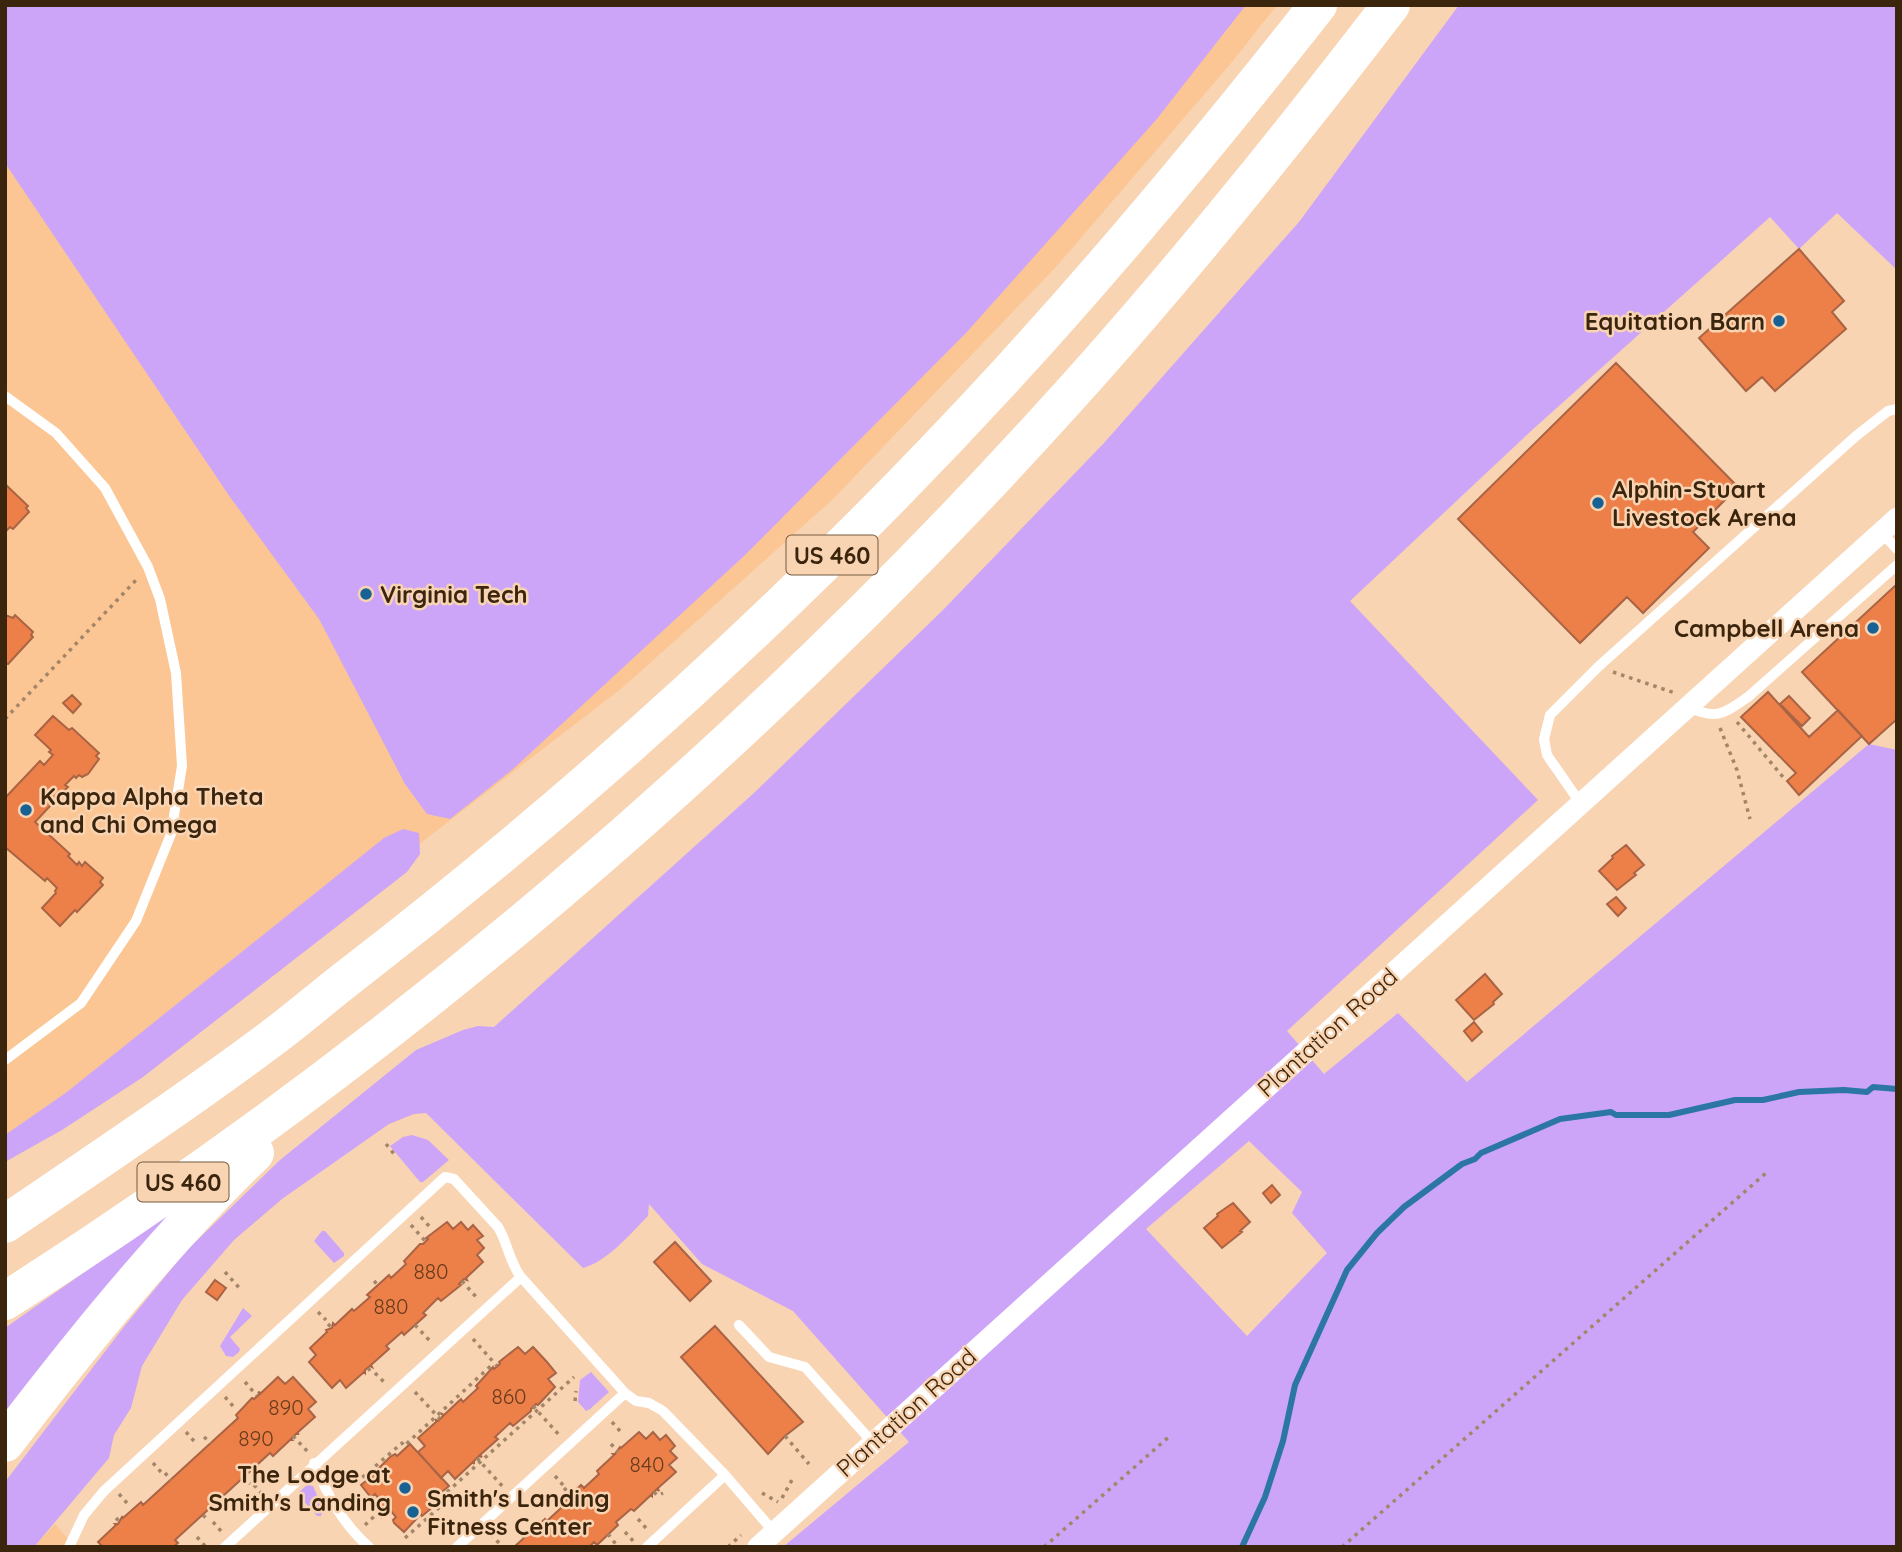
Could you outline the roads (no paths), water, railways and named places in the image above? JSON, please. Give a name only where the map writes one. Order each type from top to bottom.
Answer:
[{"type":"highway","name":"US 460","points":[[5,1224],[142,1132],[276,1035],[505,852],[663,714],[843,544],[999,383],[1166,194],[1318,5]]},
{"type":"highway","name":"US 460","points":[[5,1301],[163,1196],[355,1055],[491,948],[659,803],[814,659],[937,537],[1048,419],[1170,282],[1287,140],[1391,5]]},
{"type":"highway","points":[[5,1443],[67,1361],[141,1272],[232,1175],[355,1055]]},
{"type":"street","name":"Plantation Road","points":[[750,1540],[775,1532],[1581,804],[1684,701],[1889,525]]},
{"type":"lane","points":[[5,396],[56,433],[105,488],[148,567],[160,599],[176,673],[182,766],[172,834],[136,920],[81,1003],[5,1060]]},
{"type":"lane","points":[[1581,804],[1547,755],[1544,739],[1550,715],[1598,667],[1856,436],[1888,411],[1897,409]]},
{"type":"lane","points":[[1889,525],[1897,549]]},
{"type":"lane","points":[[1684,701],[1703,714],[1715,716],[1727,711],[1748,697],[1897,565]]},
{"type":"lane","points":[[69,1547],[84,1515],[104,1491],[442,1178],[450,1177],[498,1227],[514,1269],[625,1393],[636,1401],[663,1410],[775,1532]]},
{"type":"lane","points":[[225,1547],[312,1459],[521,1277]]},
{"type":"lane","points":[[739,1325],[769,1357],[805,1367],[873,1443]]},
{"type":"lane","points":[[457,1547],[625,1393]]},
{"type":"lane","points":[[312,1459],[339,1514],[369,1547]]},
{"type":"lane","points":[[647,1547],[725,1475]]},
{"type":"waterway","points":[[1242,1547],[1265,1497],[1283,1441],[1295,1385],[1347,1270],[1377,1233],[1404,1207],[1462,1164],[1560,1119],[1611,1112],[1616,1115],[1669,1115],[1735,1100],[1763,1100],[1799,1092],[1867,1092],[1873,1087],[1897,1089]]},
{"type":"place","name":"Equitation Barn","points":[[1779,321]]},
{"type":"place","name":"Alphin-Stuart Livestock Arena","points":[[1598,503]]},
{"type":"place","name":"Virginia Tech","points":[[366,594]]},
{"type":"place","name":"Campbell Arena","points":[[1873,628]]},
{"type":"place","name":"Kappa Alpha Theta and Chi Omega","points":[[26,810]]},
{"type":"place","name":"The Lodge at Smith's Landing","points":[[405,1488]]},
{"type":"place","name":"Smith's Landing Fitness Center","points":[[413,1512]]}]
